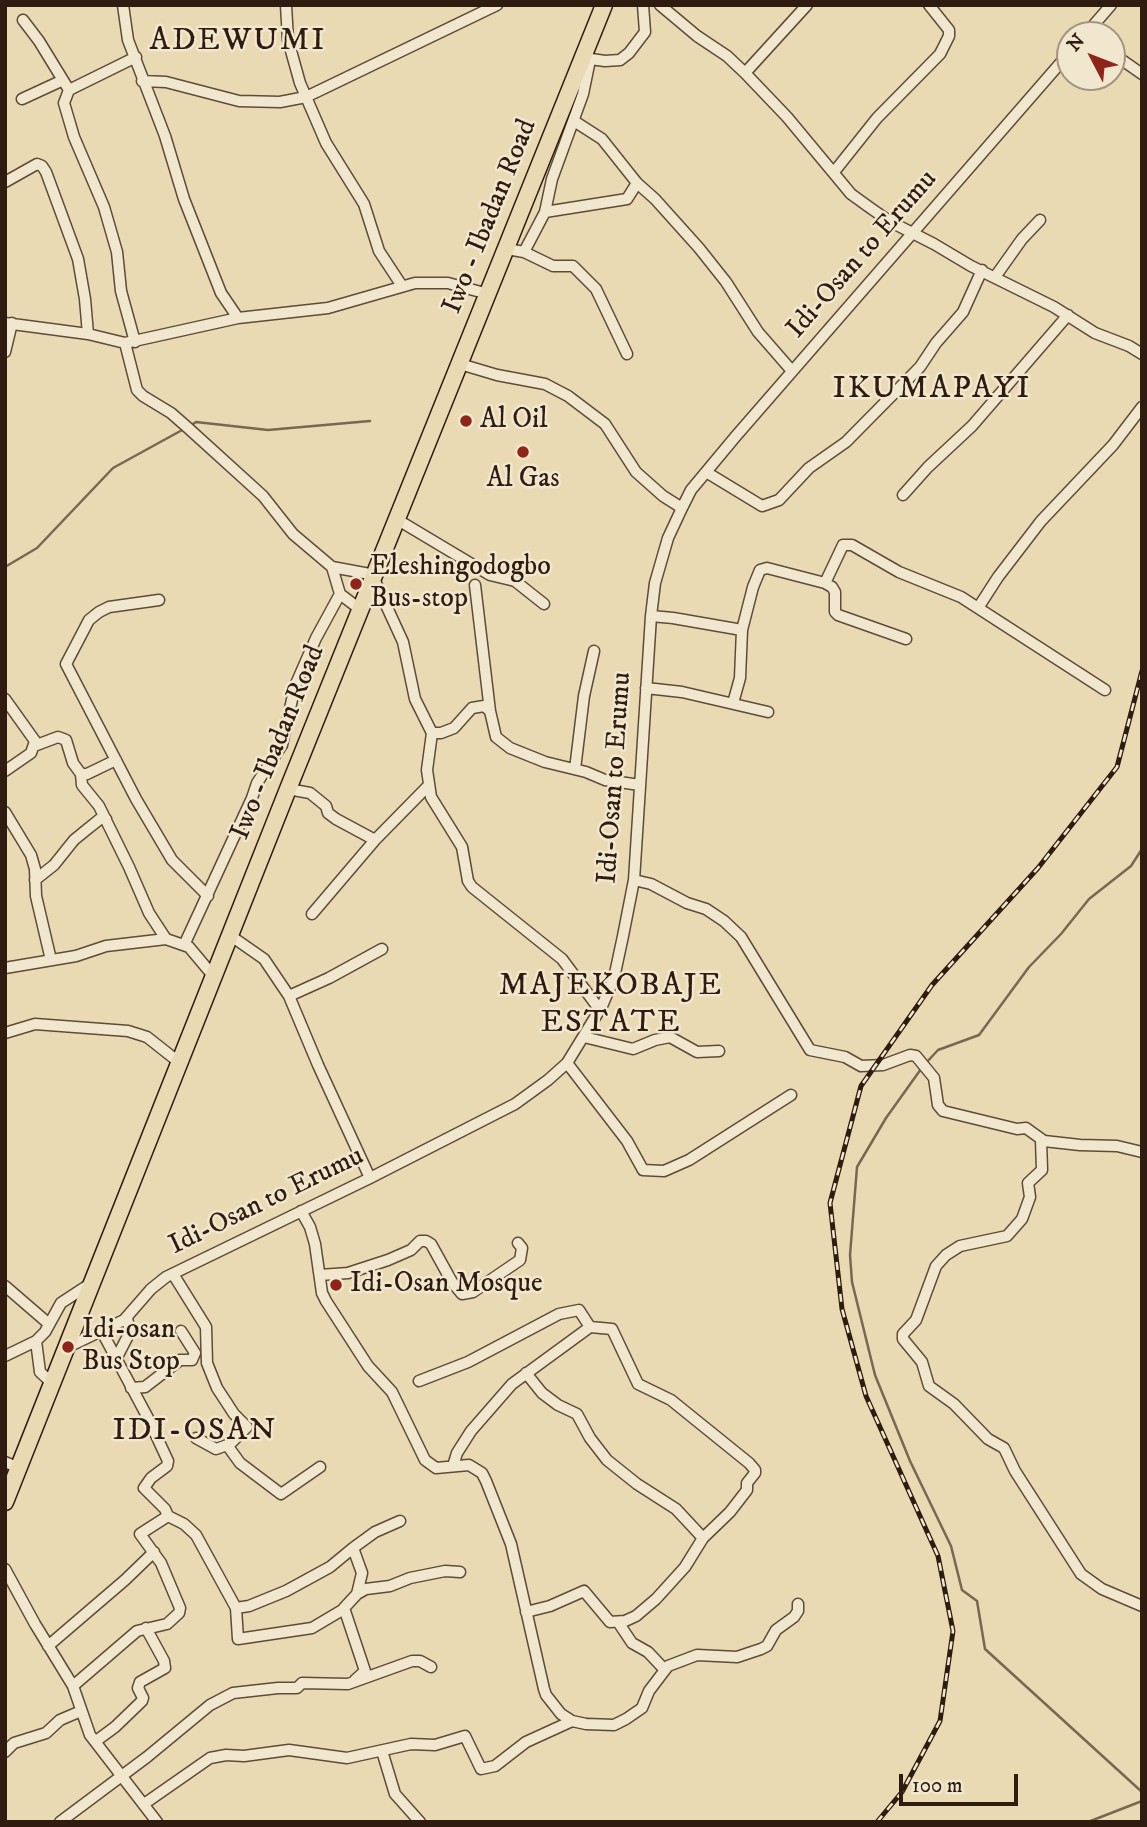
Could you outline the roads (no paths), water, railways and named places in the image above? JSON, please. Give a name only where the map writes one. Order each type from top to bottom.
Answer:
[{"type":"main road","name":"Iwo - Ibadan Road","points":[[5,1502],[12,1465],[53,1384],[288,789],[586,59],[604,5]]},
{"type":"street","points":[[123,5],[128,40],[142,81],[221,293],[238,318]]},
{"type":"street","points":[[286,5],[288,40],[306,97],[326,143],[364,204],[379,251],[402,286]]},
{"type":"street","points":[[142,81],[166,82],[239,102],[280,102],[306,97],[497,5]]},
{"type":"street","points":[[524,252],[545,212],[552,179],[574,121],[586,59],[620,60],[629,53],[645,32],[643,5]]},
{"type":"street","points":[[660,5],[745,73],[787,117],[851,194],[889,222],[1068,315],[1095,333],[1142,354]]},
{"type":"street","points":[[745,73],[807,5]]},
{"type":"street","points":[[834,172],[877,118],[933,62],[947,42],[949,30],[929,5]]},
{"type":"street","points":[[1097,21],[1111,5]]},
{"type":"street","points":[[23,20],[69,90]]},
{"type":"street","points":[[136,57],[69,90],[64,103],[74,137],[104,207],[117,252],[137,390],[154,405],[170,413],[216,453],[263,496],[293,534],[332,567],[375,577],[403,642],[415,699],[432,733],[428,786],[430,797],[462,847],[466,873],[472,887],[562,959],[600,1010]]},
{"type":"street","points":[[1126,63],[1142,74]]},
{"type":"street","name":"Idi-Osan to Erumu","points":[[68,1347],[127,1318],[151,1289],[173,1273],[370,1178],[515,1104],[567,1063],[600,1010],[614,978],[634,880],[650,616],[655,583],[668,538],[682,508],[691,490],[706,472],[1056,67]]},
{"type":"street","points":[[22,99],[61,81]]},
{"type":"street","points":[[574,121],[602,139],[637,183],[699,248],[726,282],[758,332],[792,371]]},
{"type":"street","points":[[5,182],[37,164],[43,166],[78,258],[89,334]]},
{"type":"street","points":[[545,212],[627,199],[637,183]]},
{"type":"street","points":[[995,277],[1022,239],[1040,220]]},
{"type":"street","points":[[507,250],[524,252],[553,266],[573,266],[596,289],[627,354]]},
{"type":"street","points":[[706,472],[762,506],[779,500],[809,468],[846,442],[920,368],[936,343],[963,312],[982,270]]},
{"type":"street","points":[[5,352],[9,323],[89,334],[130,343],[238,318],[328,307],[415,283],[440,282],[488,294]]},
{"type":"street","points":[[903,495],[920,475],[972,426],[1068,315]]},
{"type":"street","points":[[460,364],[497,375],[545,384],[568,396],[606,424],[636,472],[663,496],[682,508]]},
{"type":"street","points":[[978,608],[1041,521],[1113,444],[1142,407]]},
{"type":"street","points":[[398,520],[490,575],[515,581],[544,604]]},
{"type":"street","points":[[825,583],[838,553],[846,543],[899,572],[948,590],[1105,690]]},
{"type":"street","points":[[332,567],[340,594],[361,610]]},
{"type":"street","points":[[733,703],[740,678],[742,630],[753,587],[761,570],[767,568],[825,583],[835,592],[835,612],[838,615],[906,639]]},
{"type":"street","points":[[475,585],[490,711],[494,733],[501,742],[545,762],[605,780],[640,785]]},
{"type":"street","points":[[185,943],[257,783],[282,744],[295,687],[316,638],[340,594]]},
{"type":"street","points":[[159,600],[109,607],[99,612],[89,620],[66,660],[116,760],[172,860],[208,896]]},
{"type":"street","points":[[650,616],[742,630]]},
{"type":"street","points":[[575,769],[584,696],[594,651]]},
{"type":"street","points":[[646,688],[662,688],[768,712]]},
{"type":"street","points":[[5,699],[35,741],[31,753],[5,772]]},
{"type":"street","points":[[432,733],[454,728],[475,706],[484,706],[490,711]]},
{"type":"street","points":[[34,746],[63,737],[66,740],[73,763],[81,774],[82,785],[94,798],[106,819],[149,913],[166,939]]},
{"type":"street","points":[[81,774],[87,774],[116,760]]},
{"type":"street","points":[[312,914],[375,840],[428,786]]},
{"type":"street","points":[[288,789],[310,793],[326,806],[336,820],[375,840]]},
{"type":"street","points":[[5,813],[10,817],[17,835],[28,847],[35,869],[36,897],[51,960]]},
{"type":"street","points":[[35,880],[54,865],[74,840],[100,819],[106,819]]},
{"type":"street","points":[[634,880],[651,884],[724,920],[741,937],[810,1050],[845,1057],[861,1066],[883,1065],[910,1055],[916,1056],[934,1078],[938,1105],[943,1111],[1017,1129],[1026,1128],[1041,1140],[1080,1146],[1117,1146],[1142,1152]]},
{"type":"street","points":[[231,936],[264,959],[289,996],[370,1178]]},
{"type":"street","points":[[5,968],[76,956],[106,946],[166,939],[185,943],[215,978]]},
{"type":"street","points":[[289,996],[330,978],[382,949]]},
{"type":"street","points":[[5,1033],[35,1024],[128,1031],[147,1037],[180,1063]]},
{"type":"street","points":[[584,1037],[633,1049],[670,1037],[698,1052],[719,1051]]},
{"type":"street","points":[[567,1063],[627,1141],[643,1170],[664,1171],[690,1160],[791,1095]]},
{"type":"street","points":[[1041,1140],[1042,1171],[1028,1183],[1030,1197],[1022,1219],[1007,1236],[960,1246],[946,1255],[936,1266],[916,1320],[903,1334],[903,1339],[922,1362],[929,1386],[954,1404],[988,1439],[1004,1448],[1014,1471],[1081,1574],[1102,1589],[1142,1605]]},
{"type":"street","points":[[301,1211],[313,1236],[326,1301],[368,1366],[392,1392],[425,1460],[436,1468],[469,1465],[476,1468],[486,1481],[511,1544],[522,1583],[526,1612],[546,1695],[565,1720]]},
{"type":"street","points":[[320,1275],[348,1273],[388,1260],[411,1250],[420,1241],[426,1241],[431,1244],[452,1282],[462,1294],[473,1292],[520,1260],[522,1248],[518,1243]]},
{"type":"street","points":[[173,1273],[206,1327],[207,1363],[217,1388],[234,1415],[247,1427],[227,1445],[216,1448],[196,1438]]},
{"type":"street","points":[[5,1356],[36,1341],[61,1303],[93,1283]]},
{"type":"street","points":[[5,1286],[49,1324]]},
{"type":"street","points":[[419,1381],[468,1362],[559,1314],[579,1310],[590,1326]]},
{"type":"street","points":[[116,1359],[130,1332],[127,1318]]},
{"type":"street","points":[[453,1466],[457,1453],[471,1431],[512,1384],[590,1326],[612,1329],[638,1384],[671,1400],[755,1470],[747,1483],[747,1490],[730,1512],[703,1538],[685,1567],[656,1599],[636,1616],[610,1622],[584,1591],[550,1606],[526,1612]]},
{"type":"street","points":[[101,1330],[168,1461],[167,1466],[151,1478],[144,1488],[166,1509],[168,1516],[184,1524],[196,1535],[236,1608],[238,1639],[312,1628],[344,1609],[366,1589],[390,1586],[410,1578],[444,1571],[460,1572]]},
{"type":"street","points":[[131,1388],[145,1387],[180,1360],[192,1360],[195,1353],[180,1331]]},
{"type":"street","points":[[36,1341],[40,1372],[53,1384]]},
{"type":"street","points":[[526,1373],[542,1393],[577,1414],[590,1438],[607,1460],[637,1484],[676,1509],[703,1538]]},
{"type":"street","points":[[227,1445],[240,1463],[281,1494],[320,1467]]},
{"type":"street","points":[[73,1686],[137,1631],[167,1624],[179,1613],[180,1608],[155,1552],[140,1534],[168,1516]]},
{"type":"street","points":[[236,1608],[286,1591],[330,1567],[375,1532],[400,1521]]},
{"type":"street","points":[[353,1548],[362,1573],[358,1594]]},
{"type":"street","points":[[48,1646],[155,1552]]},
{"type":"street","points":[[5,1569],[73,1686],[86,1728],[157,1822]]},
{"type":"street","points":[[144,1804],[210,1758],[226,1755],[244,1756],[289,1750],[346,1758],[411,1744],[435,1745],[465,1737],[481,1769],[495,1766],[526,1742],[565,1720],[614,1725],[626,1719],[642,1708],[649,1691],[664,1669],[697,1655],[737,1657],[767,1646],[776,1630],[794,1618],[798,1604]]},
{"type":"street","points":[[344,1609],[365,1671],[348,1684]]},
{"type":"street","points":[[618,1622],[632,1643],[648,1652],[664,1669]]},
{"type":"street","points":[[96,1741],[142,1701],[138,1688],[140,1682],[165,1668],[164,1661],[146,1628]]},
{"type":"street","points":[[61,1822],[210,1705],[233,1693],[297,1688],[302,1683],[348,1684],[412,1661],[420,1661],[431,1667]]},
{"type":"street","points":[[5,1752],[14,1743],[46,1733],[60,1720],[81,1711]]},
{"type":"street","points":[[382,1751],[395,1794],[420,1822]]},
{"type":"waterway","points":[[190,426],[196,422],[268,430],[370,421]]},
{"type":"waterway","points":[[5,567],[37,548],[113,468],[184,429]]},
{"type":"waterway","points":[[925,1064],[938,1050],[979,1035],[1029,967],[1061,934],[1089,899],[1131,866],[1142,849]]},
{"type":"waterway","points":[[921,1069],[886,1118],[857,1167],[850,1255],[852,1282],[875,1375],[910,1461],[951,1546],[962,1590],[977,1601],[985,1649],[1142,1792]]},
{"type":"waterway","points":[[1088,1822],[1142,1801]]},
{"type":"railway","points":[[877,1822],[902,1792],[940,1721],[953,1631],[938,1556],[866,1396],[842,1309],[830,1203],[861,1086],[932,985],[1038,868],[1117,767],[1142,671]]},
{"type":"place","name":"Al Oil","points":[[466,421]]},
{"type":"place","name":"Al Gas","points":[[523,452]]},
{"type":"place","name":"Eleshingodogbo Bus-stop","points":[[356,584]]},
{"type":"place","name":"Idi-Osan Mosque","points":[[336,1285]]},
{"type":"place","name":"Idi-osan Bus Stop","points":[[68,1347]]},
{"type":"district","name":"ADEWUMI","points":[[238,42]]},
{"type":"district","name":"IKUMAPAYI","points":[[932,390]]},
{"type":"district","name":"MAJEKOBAJE ESTATE","points":[[611,1006]]},
{"type":"district","name":"IDI-OSAN","points":[[195,1432]]}]
